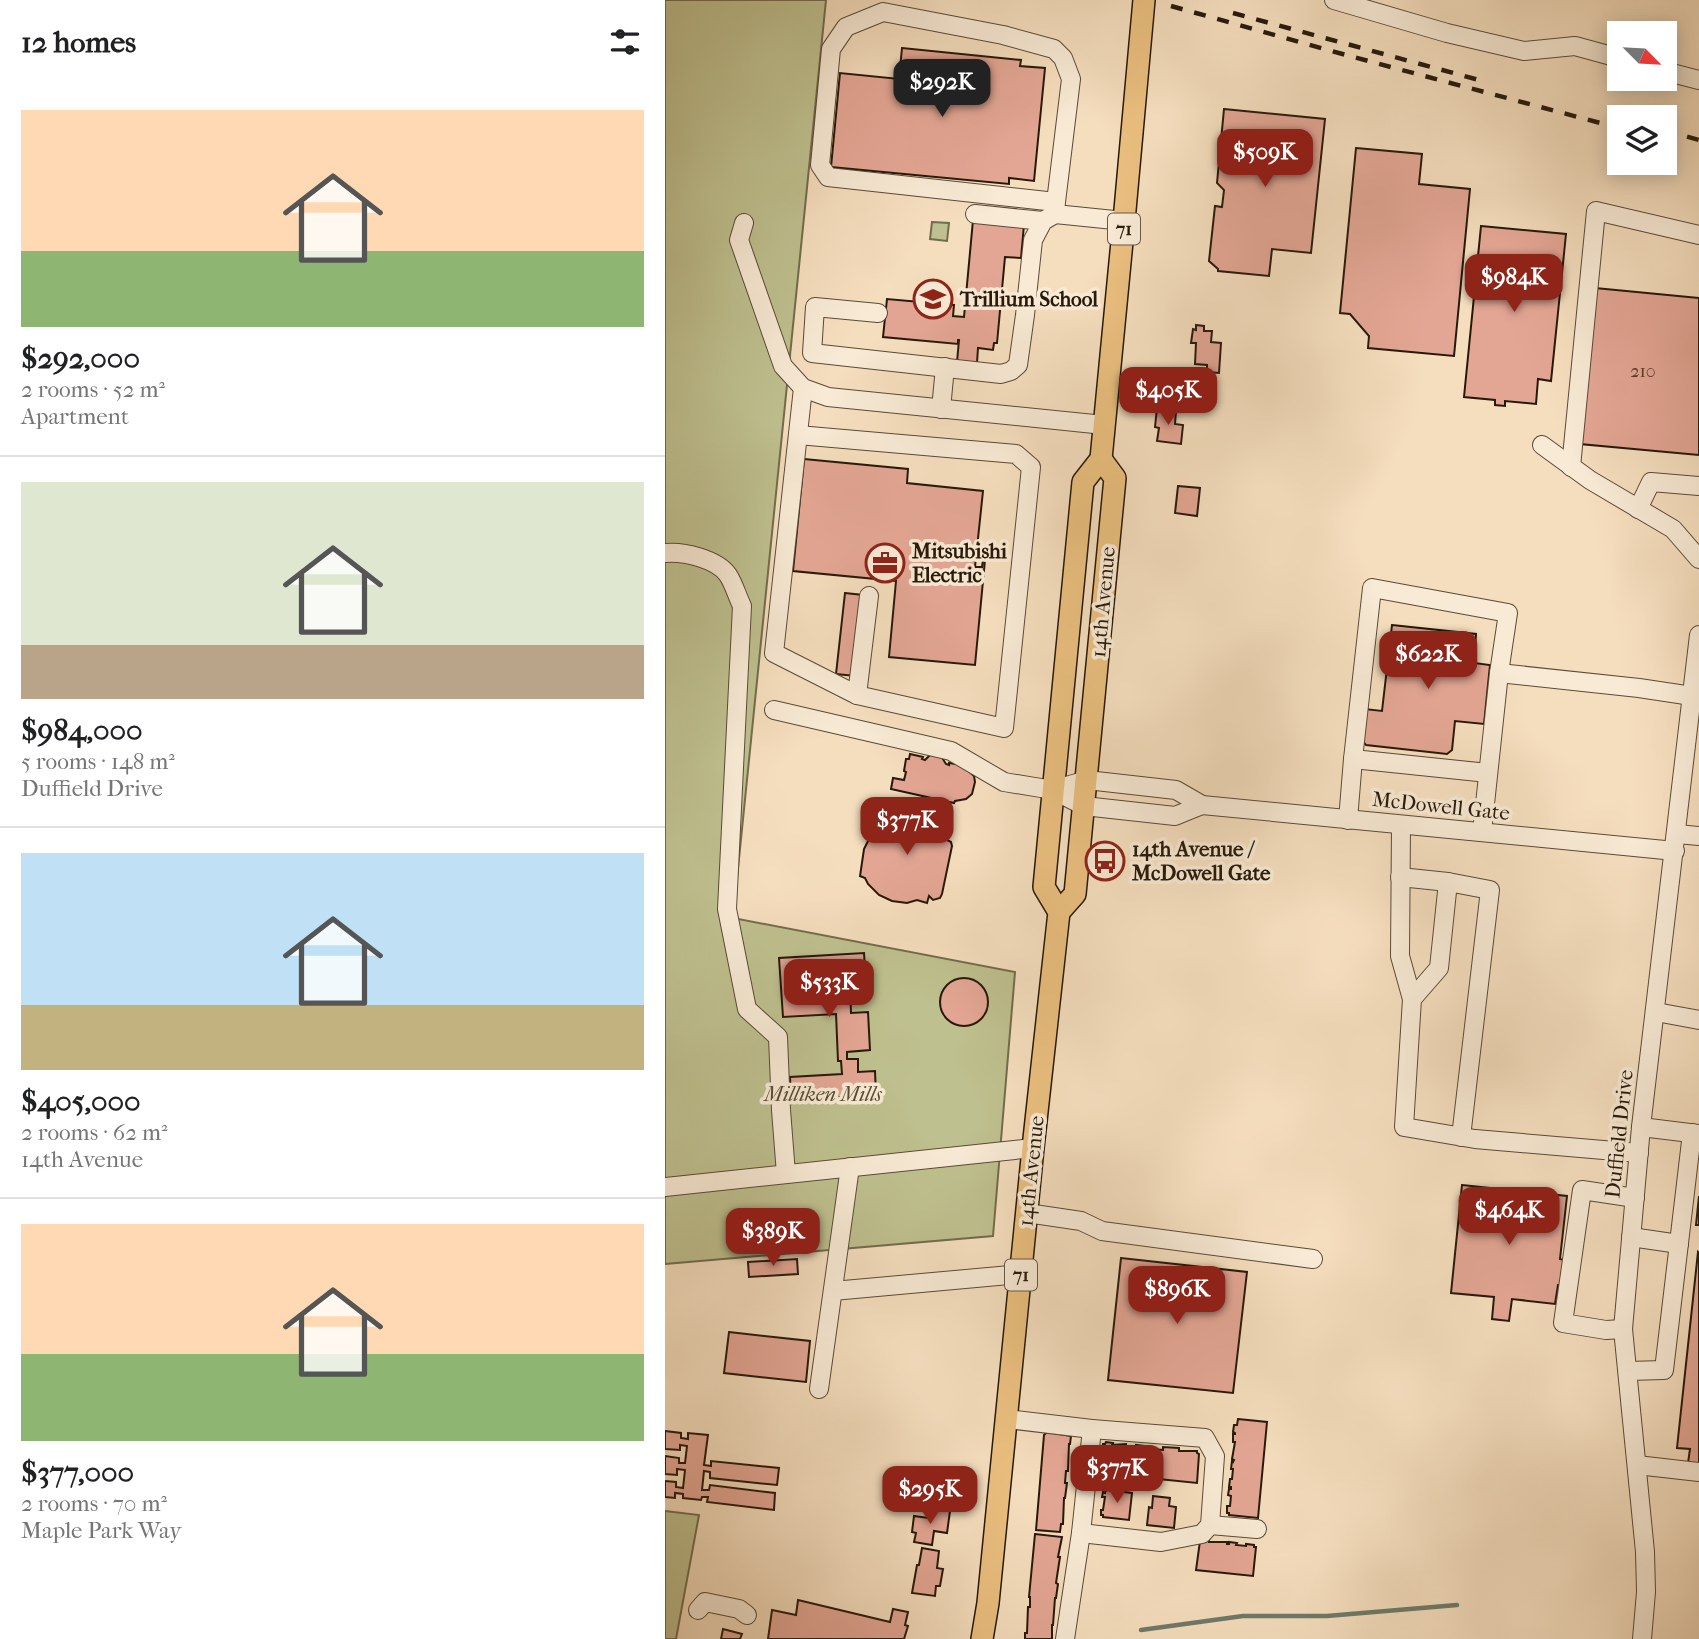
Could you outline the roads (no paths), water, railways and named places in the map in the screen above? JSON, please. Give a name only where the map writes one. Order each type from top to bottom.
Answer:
[{"type":"main road","name":"14th Avenue","points":[[1059,912],[1044,887],[1083,482],[1101,458],[1125,221],[1143,0]]},
{"type":"main road","name":"14th Avenue","points":[[982,1639],[988,1603],[1059,912],[1075,894],[1087,780],[1115,478],[1101,458]]},
{"type":"street","points":[[1333,0],[1447,33],[1524,51],[1575,46],[1607,55]]},
{"type":"street","points":[[878,313],[815,307],[811,352],[1001,374],[1018,365],[1033,240],[1051,212],[1071,79],[1063,58],[1054,49],[1003,35],[883,12],[846,27],[831,49],[820,165],[828,177],[1051,212],[1125,221]]},
{"type":"street","points":[[1677,74],[1699,80]]},
{"type":"street","points":[[1571,467],[1596,211],[1699,235]]},
{"type":"street","points":[[975,214],[1051,212]]},
{"type":"street","points":[[744,223],[739,240],[783,366],[803,388],[828,397],[1104,425]]},
{"type":"street","points":[[941,409],[945,367]]},
{"type":"street","points":[[798,435],[1016,454],[1031,467],[1003,728],[857,695],[774,653],[803,388]]},
{"type":"street","points":[[1542,445],[1571,467],[1673,529],[1699,559]]},
{"type":"street","points":[[1639,509],[1651,482],[1699,486]]},
{"type":"street","points":[[665,553],[674,552],[706,559],[727,573],[742,606],[727,909],[747,1009],[778,1037],[786,1174]]},
{"type":"street","points":[[1348,820],[1372,588],[1508,613],[1482,832]]},
{"type":"street","points":[[857,695],[869,596]]},
{"type":"street","name":"Duffield Drive","points":[[1642,1639],[1646,1592],[1645,1552],[1623,1329],[1641,1128],[1699,635]]},
{"type":"street","points":[[1499,673],[1692,696]]},
{"type":"street","points":[[774,710],[951,751],[1004,782],[1053,790],[1087,780]]},
{"type":"street","points":[[1353,759],[1488,772]]},
{"type":"street","name":"McDowell Gate","points":[[1087,780],[1176,790],[1202,805],[1401,825],[1676,843],[1699,836]]},
{"type":"street","name":"McDowell Gate","points":[[1053,790],[1084,806],[1175,816],[1202,805]]},
{"type":"street","points":[[1680,803],[1699,805]]},
{"type":"street","points":[[1401,825],[1400,956],[1412,999],[1404,1127],[1461,1137],[1639,1153]]},
{"type":"street","points":[[1400,877],[1490,890],[1461,1137]]},
{"type":"street","points":[[1412,999],[1439,968],[1448,883]]},
{"type":"street","points":[[1656,1012],[1699,1020]]},
{"type":"street","points":[[1628,1371],[1664,1370],[1696,1133],[1641,1128]]},
{"type":"street","points":[[665,1187],[1033,1148]]},
{"type":"street","points":[[819,1389],[850,1167]]},
{"type":"street","points":[[1623,1329],[1606,1330],[1563,1323],[1582,1190],[1635,1198]]},
{"type":"street","points":[[1027,1213],[1081,1221],[1103,1231],[1313,1259]]},
{"type":"street","points":[[1631,1237],[1679,1244]]},
{"type":"street","points":[[833,1291],[1021,1275]]},
{"type":"street","points":[[1007,1419],[1205,1438],[1216,1456],[1210,1525],[1202,1534],[1161,1542],[1081,1534]]},
{"type":"street","points":[[1065,1639],[1081,1534],[1092,1429]]},
{"type":"street","points":[[1637,1465],[1699,1472]]},
{"type":"street","points":[[1210,1525],[1257,1530]]},
{"type":"street","points":[[698,1610],[705,1602],[739,1609],[747,1615]]},
{"type":"waterway","points":[[1141,1630],[1243,1616],[1327,1616],[1457,1605]]},
{"type":"railway","points":[[1171,6],[1607,125]]},
{"type":"railway","points":[[1233,13],[1479,80]]},
{"type":"railway","points":[[1677,134],[1699,140]]},
{"type":"place","name":"Trillium School","points":[[933,299]]},
{"type":"place","name":"Mitsubishi Electric","points":[[885,563]]},
{"type":"place","name":"14th Avenue / McDowell Gate","points":[[1105,861]]},
{"type":"park label","name":"Milliken Mills","points":[[823,1094]]}]
